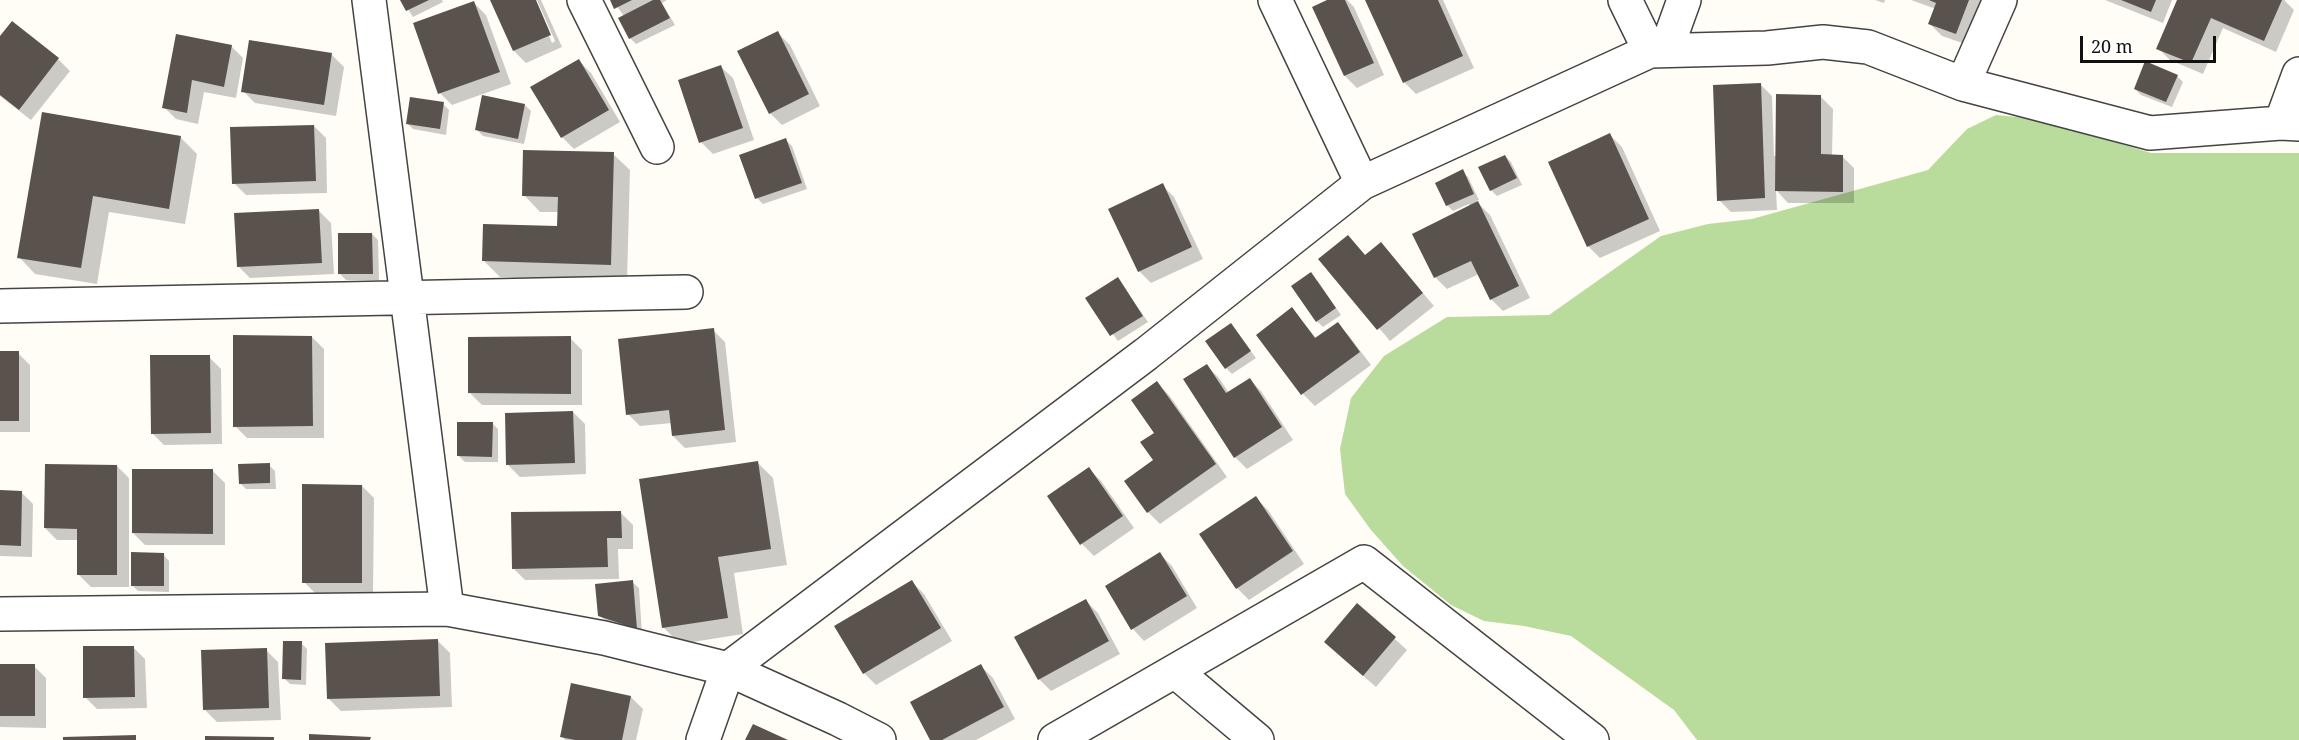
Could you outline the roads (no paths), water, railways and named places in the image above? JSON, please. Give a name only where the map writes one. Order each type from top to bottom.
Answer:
[{"type":"street","points":[[369,0],[447,609]]},
{"type":"street","points":[[584,0],[657,147]]},
{"type":"street","points":[[1275,0],[1362,183]]},
{"type":"street","points":[[1625,0],[1658,51]]},
{"type":"street","points":[[1658,51],[1684,0]]},
{"type":"street","points":[[1963,84],[2000,0]]},
{"type":"street","points":[[703,740],[728,669],[1146,354],[1362,183],[1658,51],[1767,48],[1822,42],[1868,47],[1963,84],[2150,133],[2290,124],[2299,74]]},
{"type":"street","points":[[0,306],[686,292]]},
{"type":"street","points":[[1055,740],[1364,562],[1592,740]]},
{"type":"street","points":[[0,614],[447,609],[604,638],[728,669],[879,740]]},
{"type":"street","points":[[1175,671],[1257,740]]}]
